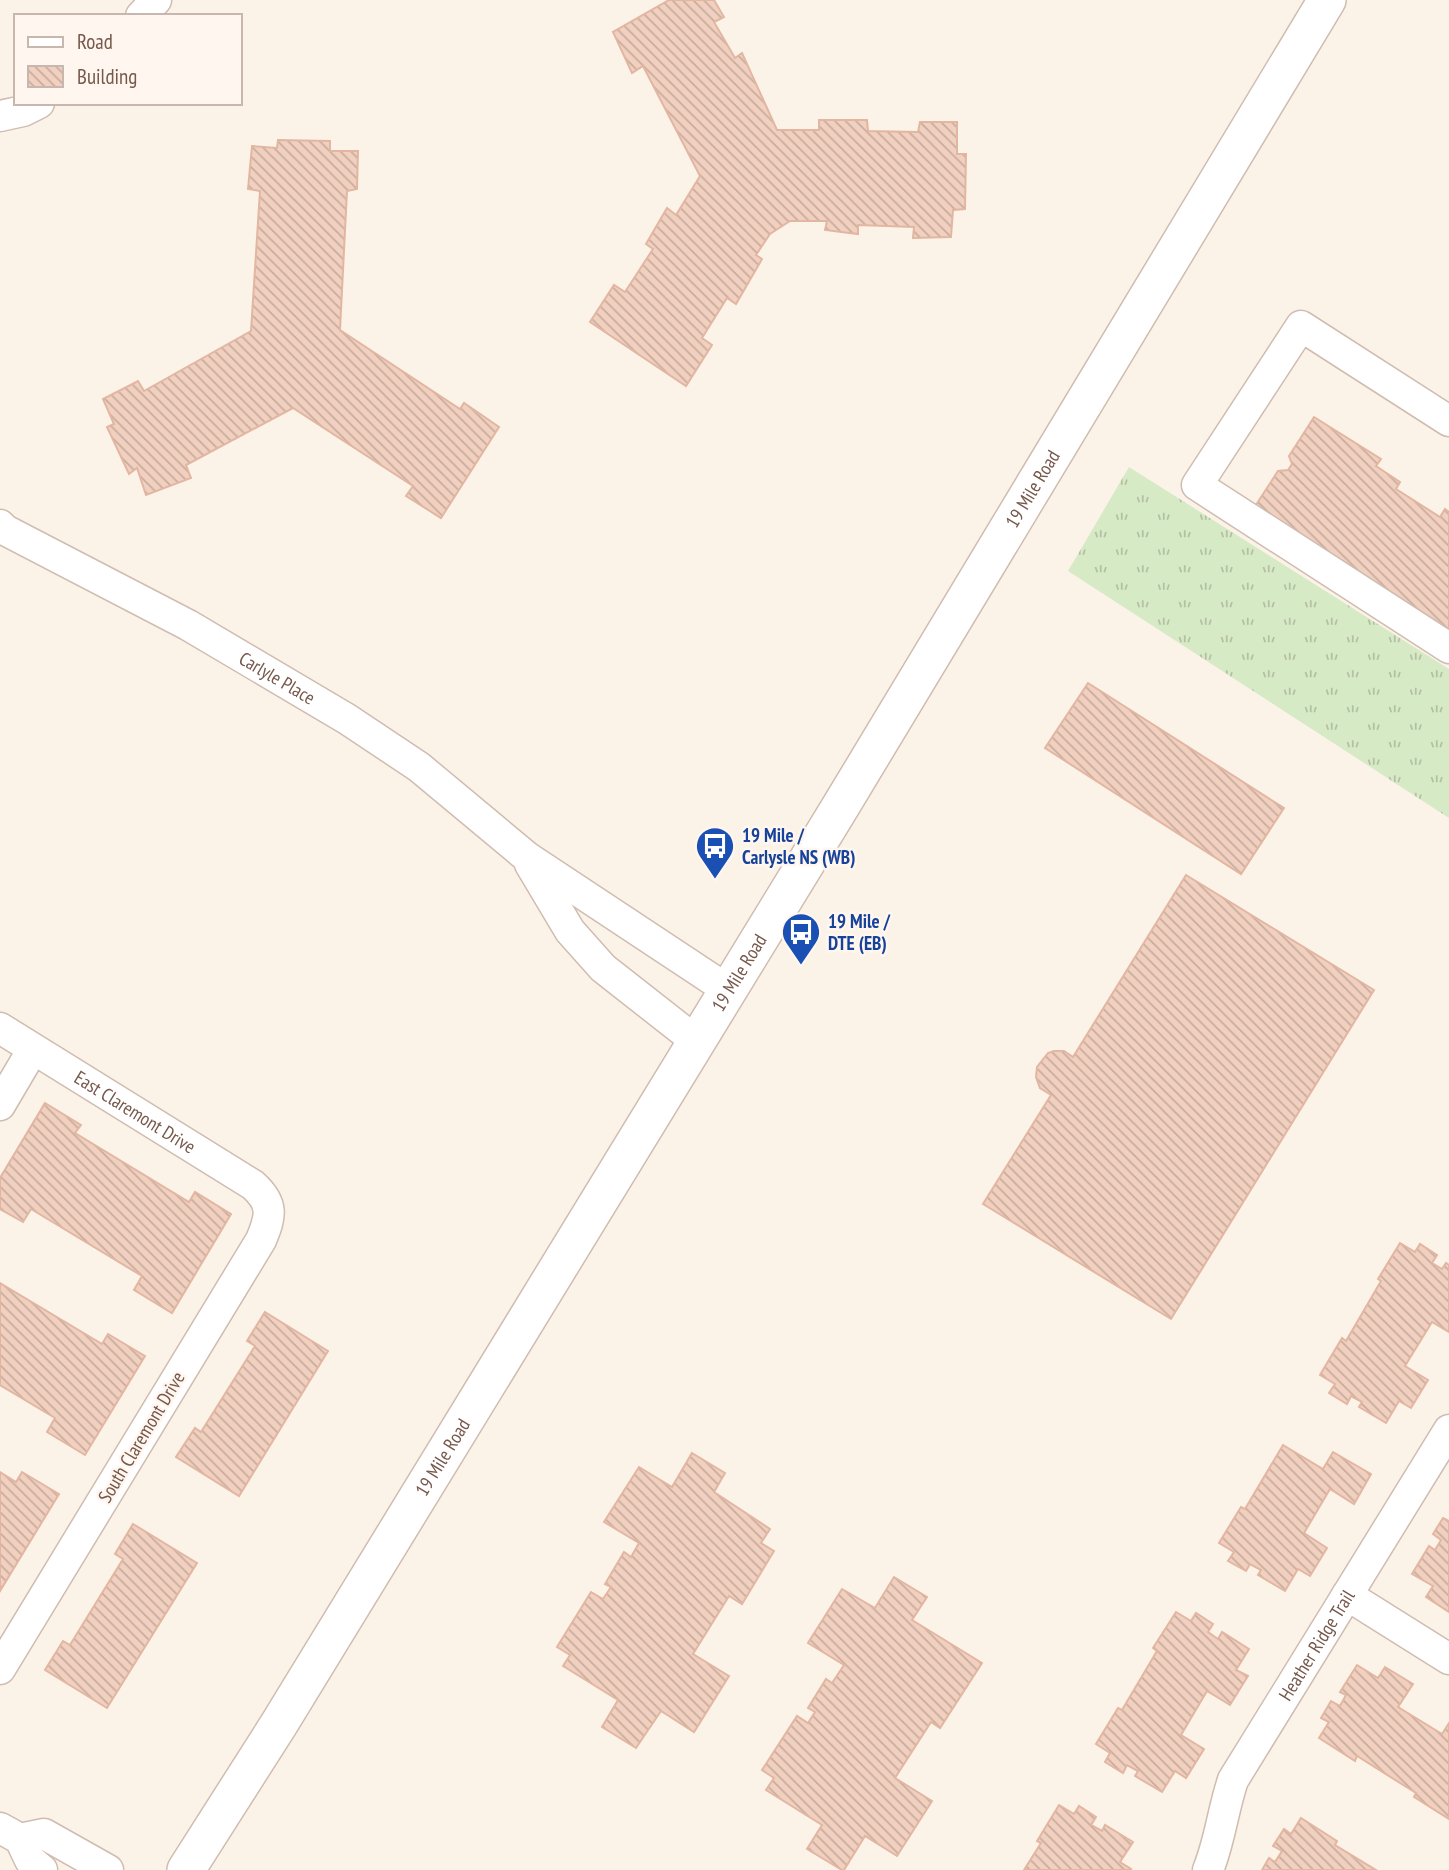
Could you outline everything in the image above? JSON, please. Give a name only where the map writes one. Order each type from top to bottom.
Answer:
[{"type":"street","points":[[143,14],[156,0]]},
{"type":"street","name":"19 Mile Road","points":[[186,1870],[279,1724],[900,709],[1327,0]]},
{"type":"street","points":[[0,117],[35,105]]},
{"type":"street","points":[[1449,421],[1301,326],[1197,485],[1449,648]]},
{"type":"street","name":"Carlyle Place","points":[[2,529],[188,625],[347,719],[419,767],[527,857],[728,990]]},
{"type":"street","name":"Carlyle Place","points":[[527,857],[570,931],[603,968],[696,1041]]},
{"type":"street","name":"East Claremont Drive","points":[[0,1028],[253,1185],[267,1201]]},
{"type":"street","points":[[0,1105],[33,1049]]},
{"type":"street","name":"South Claremont Drive","points":[[0,1669],[261,1240],[270,1218],[267,1201]]},
{"type":"street","name":"Heather Ridge Trail","points":[[1208,1870],[1215,1854],[1233,1780],[1449,1430]]},
{"type":"street","points":[[1347,1595],[1449,1659]]},
{"type":"street","points":[[10,1834],[30,1860],[42,1870]]},
{"type":"street","points":[[10,1834],[44,1834],[108,1870]]},
{"type":"green space","points":[[1129,467],[1449,669],[1449,818],[1068,571]]},
{"type":"building","points":[[669,0],[714,0],[724,17],[714,22],[735,58],[742,53],[777,130],[819,130],[819,120],[867,120],[868,131],[918,132],[920,122],[957,122],[957,154],[966,154],[965,209],[953,210],[951,237],[913,238],[914,227],[858,225],[858,234],[825,230],[827,221],[790,221],[770,234],[756,255],[762,259],[736,304],[727,298],[702,338],[712,345],[686,386],[590,322],[614,285],[625,292],[653,249],[646,244],[667,208],[676,215],[700,176],[643,66],[632,73],[613,32]]},
{"type":"building","points":[[278,140],[330,141],[330,151],[358,151],[357,189],[347,191],[340,330],[460,409],[464,403],[499,427],[441,518],[406,496],[413,486],[293,408],[186,465],[191,478],[146,495],[137,468],[129,474],[107,427],[114,424],[103,399],[138,381],[144,391],[251,331],[260,191],[248,189],[252,146],[277,148]]},
{"type":"building","points":[[1314,417],[1381,459],[1376,466],[1400,482],[1396,489],[1440,517],[1445,509],[1449,512],[1449,635],[1254,508],[1278,471],[1288,470],[1292,464],[1289,456]]},
{"type":"building","points":[[1088,683],[1284,808],[1241,874],[1045,748]]},
{"type":"building","points":[[1186,875],[1374,990],[1171,1319],[983,1204],[1051,1095],[1040,1088],[1036,1077],[1037,1067],[1048,1053],[1054,1051],[1064,1051],[1073,1057]]},
{"type":"building","points":[[45,1103],[81,1125],[75,1133],[189,1202],[195,1192],[231,1214],[172,1313],[134,1290],[142,1276],[31,1209],[23,1222],[0,1209],[0,1178]]},
{"type":"building","points":[[1400,1243],[1415,1252],[1420,1244],[1437,1255],[1432,1263],[1442,1269],[1446,1263],[1449,1265],[1449,1332],[1432,1322],[1405,1366],[1428,1380],[1411,1408],[1399,1401],[1386,1423],[1359,1407],[1362,1402],[1351,1396],[1347,1404],[1329,1393],[1335,1384],[1320,1375],[1342,1338],[1346,1341]]},
{"type":"building","points":[[0,1283],[102,1344],[108,1334],[145,1356],[85,1455],[47,1432],[55,1418],[0,1385]]},
{"type":"building","points":[[265,1312],[328,1351],[239,1496],[176,1457],[195,1428],[201,1432],[255,1346],[247,1341]]},
{"type":"building","points":[[1283,1445],[1323,1469],[1333,1452],[1371,1474],[1354,1504],[1330,1489],[1304,1533],[1327,1548],[1310,1576],[1298,1569],[1285,1591],[1258,1575],[1261,1570],[1250,1564],[1246,1571],[1228,1561],[1234,1552],[1219,1543],[1241,1507],[1245,1509]]},
{"type":"building","points":[[692,1453],[725,1473],[714,1492],[770,1529],[761,1543],[774,1551],[742,1604],[729,1596],[693,1654],[729,1676],[694,1732],[661,1711],[636,1748],[602,1727],[618,1700],[563,1666],[570,1655],[557,1647],[591,1592],[603,1599],[611,1587],[605,1584],[624,1552],[631,1557],[639,1543],[604,1522],[639,1467],[672,1487]]},
{"type":"building","points":[[0,1472],[16,1482],[22,1472],[59,1494],[0,1591]]},
{"type":"building","points":[[1443,1518],[1449,1521],[1449,1612],[1426,1597],[1433,1586],[1412,1574],[1429,1546],[1435,1550],[1441,1540],[1433,1534]]},
{"type":"building","points":[[133,1524],[197,1563],[107,1708],[45,1670],[63,1641],[70,1645],[123,1559],[115,1554]]},
{"type":"building","points":[[894,1577],[927,1597],[912,1620],[982,1663],[940,1728],[931,1722],[895,1778],[932,1801],[897,1856],[865,1836],[842,1870],[807,1849],[822,1825],[766,1790],[774,1778],[762,1770],[797,1716],[808,1723],[815,1712],[808,1708],[826,1679],[832,1683],[844,1665],[808,1643],[842,1589],[875,1608]]},
{"type":"building","points":[[1176,1612],[1191,1621],[1196,1613],[1213,1624],[1208,1632],[1218,1639],[1222,1632],[1249,1649],[1236,1670],[1248,1676],[1230,1705],[1207,1691],[1181,1735],[1204,1749],[1186,1778],[1175,1771],[1162,1792],[1135,1776],[1138,1771],[1127,1765],[1123,1773],[1105,1762],[1110,1753],[1096,1744],[1118,1708],[1122,1710],[1157,1651],[1153,1648]]},
{"type":"building","points":[[1357,1665],[1378,1678],[1385,1667],[1413,1684],[1398,1707],[1442,1734],[1449,1723],[1449,1819],[1414,1797],[1416,1793],[1357,1756],[1355,1761],[1319,1738],[1329,1722],[1321,1718],[1331,1701],[1340,1706],[1346,1695],[1340,1692]]},
{"type":"building","points":[[1059,1805],[1074,1814],[1079,1806],[1096,1817],[1091,1825],[1102,1831],[1105,1825],[1133,1842],[1120,1862],[1131,1869],[1024,1870],[1041,1843],[1037,1841]]},
{"type":"building","points":[[1301,1818],[1337,1841],[1335,1845],[1376,1870],[1262,1870],[1269,1858],[1275,1862],[1282,1851],[1273,1846],[1284,1829],[1291,1834]]},
{"type":"place","name":"19 Mile / Carlysle NS (WB)","points":[[715,880]]},
{"type":"place","name":"19 Mile / DTE (EB)","points":[[801,966]]}]
